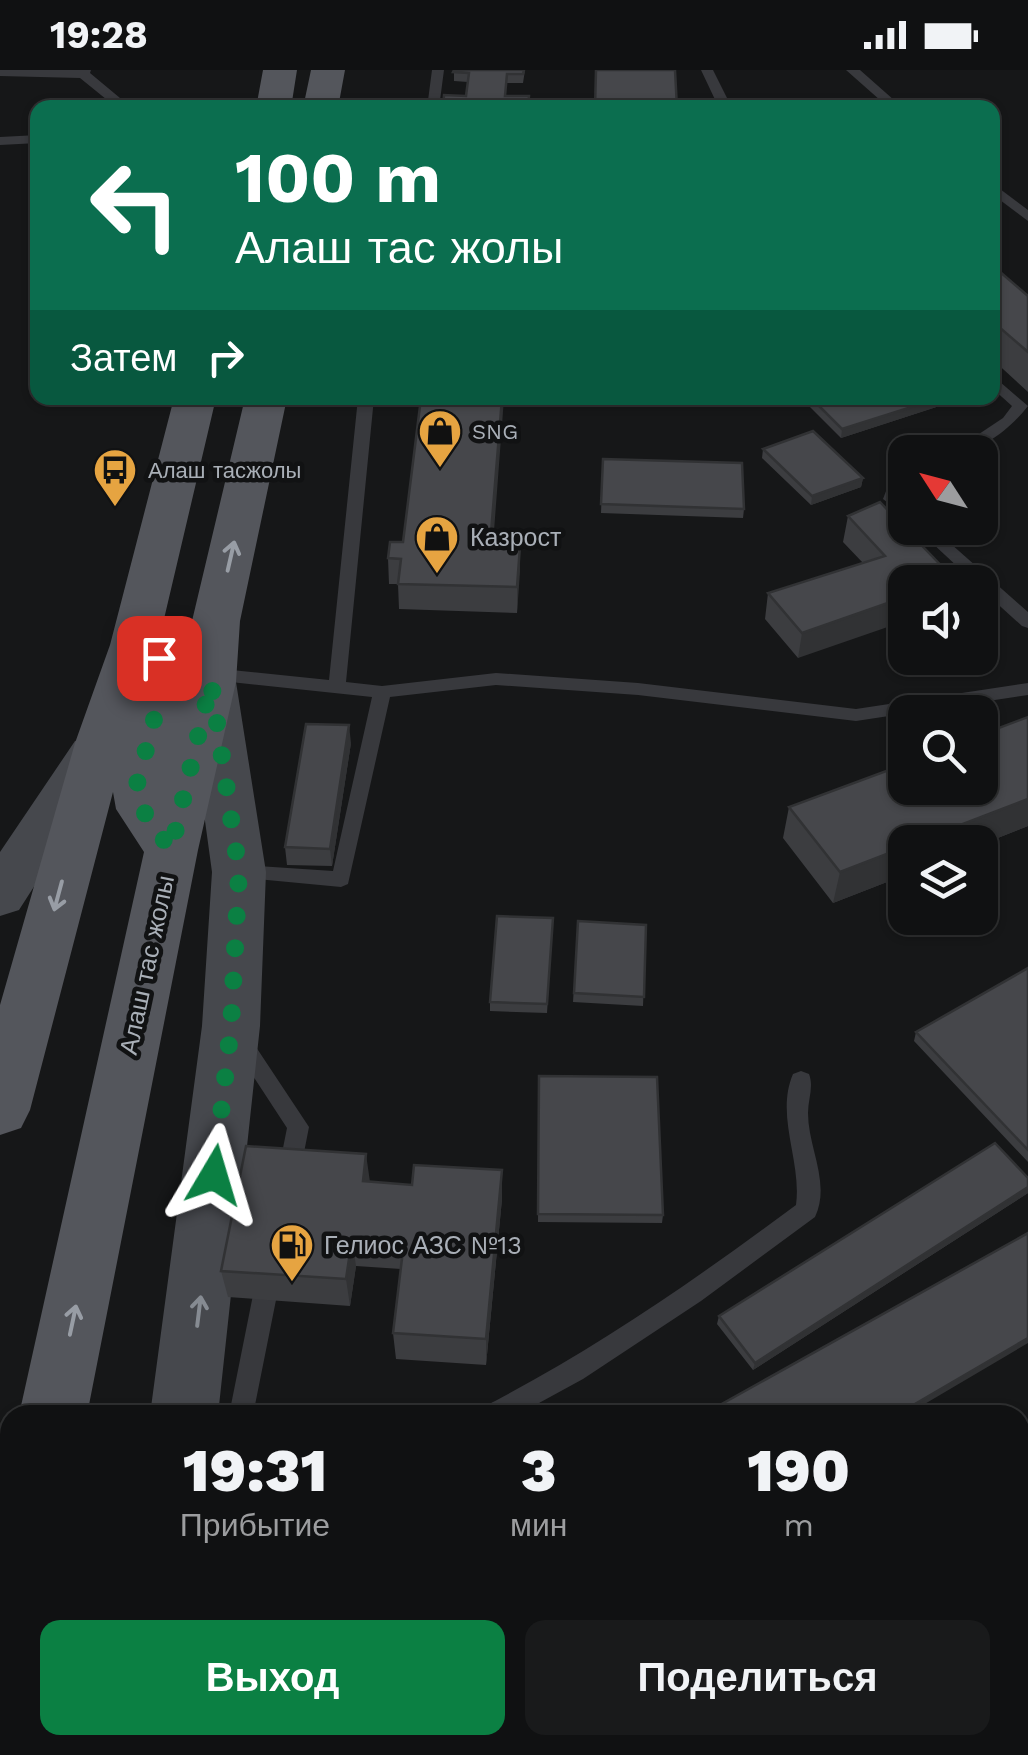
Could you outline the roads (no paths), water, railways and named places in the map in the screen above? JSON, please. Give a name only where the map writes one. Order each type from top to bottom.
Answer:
[{"type":"main road","points":[[274,100],[280,70]]},
{"type":"main road","points":[[322,100],[328,70]]},
{"type":"main road","points":[[0,1110],[100,743],[134,645],[194,405]]},
{"type":"main road","points":[[201,1405],[231,1026],[239,872],[213,659],[175,606],[214,432],[213,410],[206,405]]},
{"type":"main road","name":"Алаш тас жолы","points":[[55,1405],[265,405]]},
{"type":"main road","points":[[134,645],[148,648],[159,658],[166,674],[137,784],[142,809],[171,850]]},
{"type":"main road","points":[[0,895],[21,845],[100,743]]},
{"type":"lane","points":[[435,100],[438,70]]},
{"type":"lane","points":[[707,70],[722,100]]},
{"type":"lane","points":[[852,70],[888,100]]},
{"type":"lane","points":[[0,72],[84,72],[117,100]]},
{"type":"lane","points":[[0,140],[30,139]]},
{"type":"lane","points":[[1000,194],[1028,217]]},
{"type":"lane","points":[[986,435],[1008,421],[1020,406],[1000,387]]},
{"type":"lane","points":[[337,686],[365,405]]},
{"type":"lane","points":[[943,545],[1028,622]]},
{"type":"lane","points":[[213,659],[382,692],[496,678],[638,689],[856,715],[1028,689]]},
{"type":"lane","points":[[239,872],[341,879],[382,692]]},
{"type":"lane","points":[[231,1026],[298,1128],[283,1204]]},
{"type":"lane","points":[[513,1405],[544,1390],[704,1287],[807,1210],[810,1186],[797,1115],[801,1080]]},
{"type":"lane","points":[[204,1405],[276,1242]]},
{"type":"place","name":"SNG","points":[[440,469]]},
{"type":"place","name":"Алаш тасжолы","points":[[115,508]]},
{"type":"place","name":"Казрост","points":[[437,575]]},
{"type":"place","name":"Гелиос АЗС №13","points":[[292,1283]]}]
